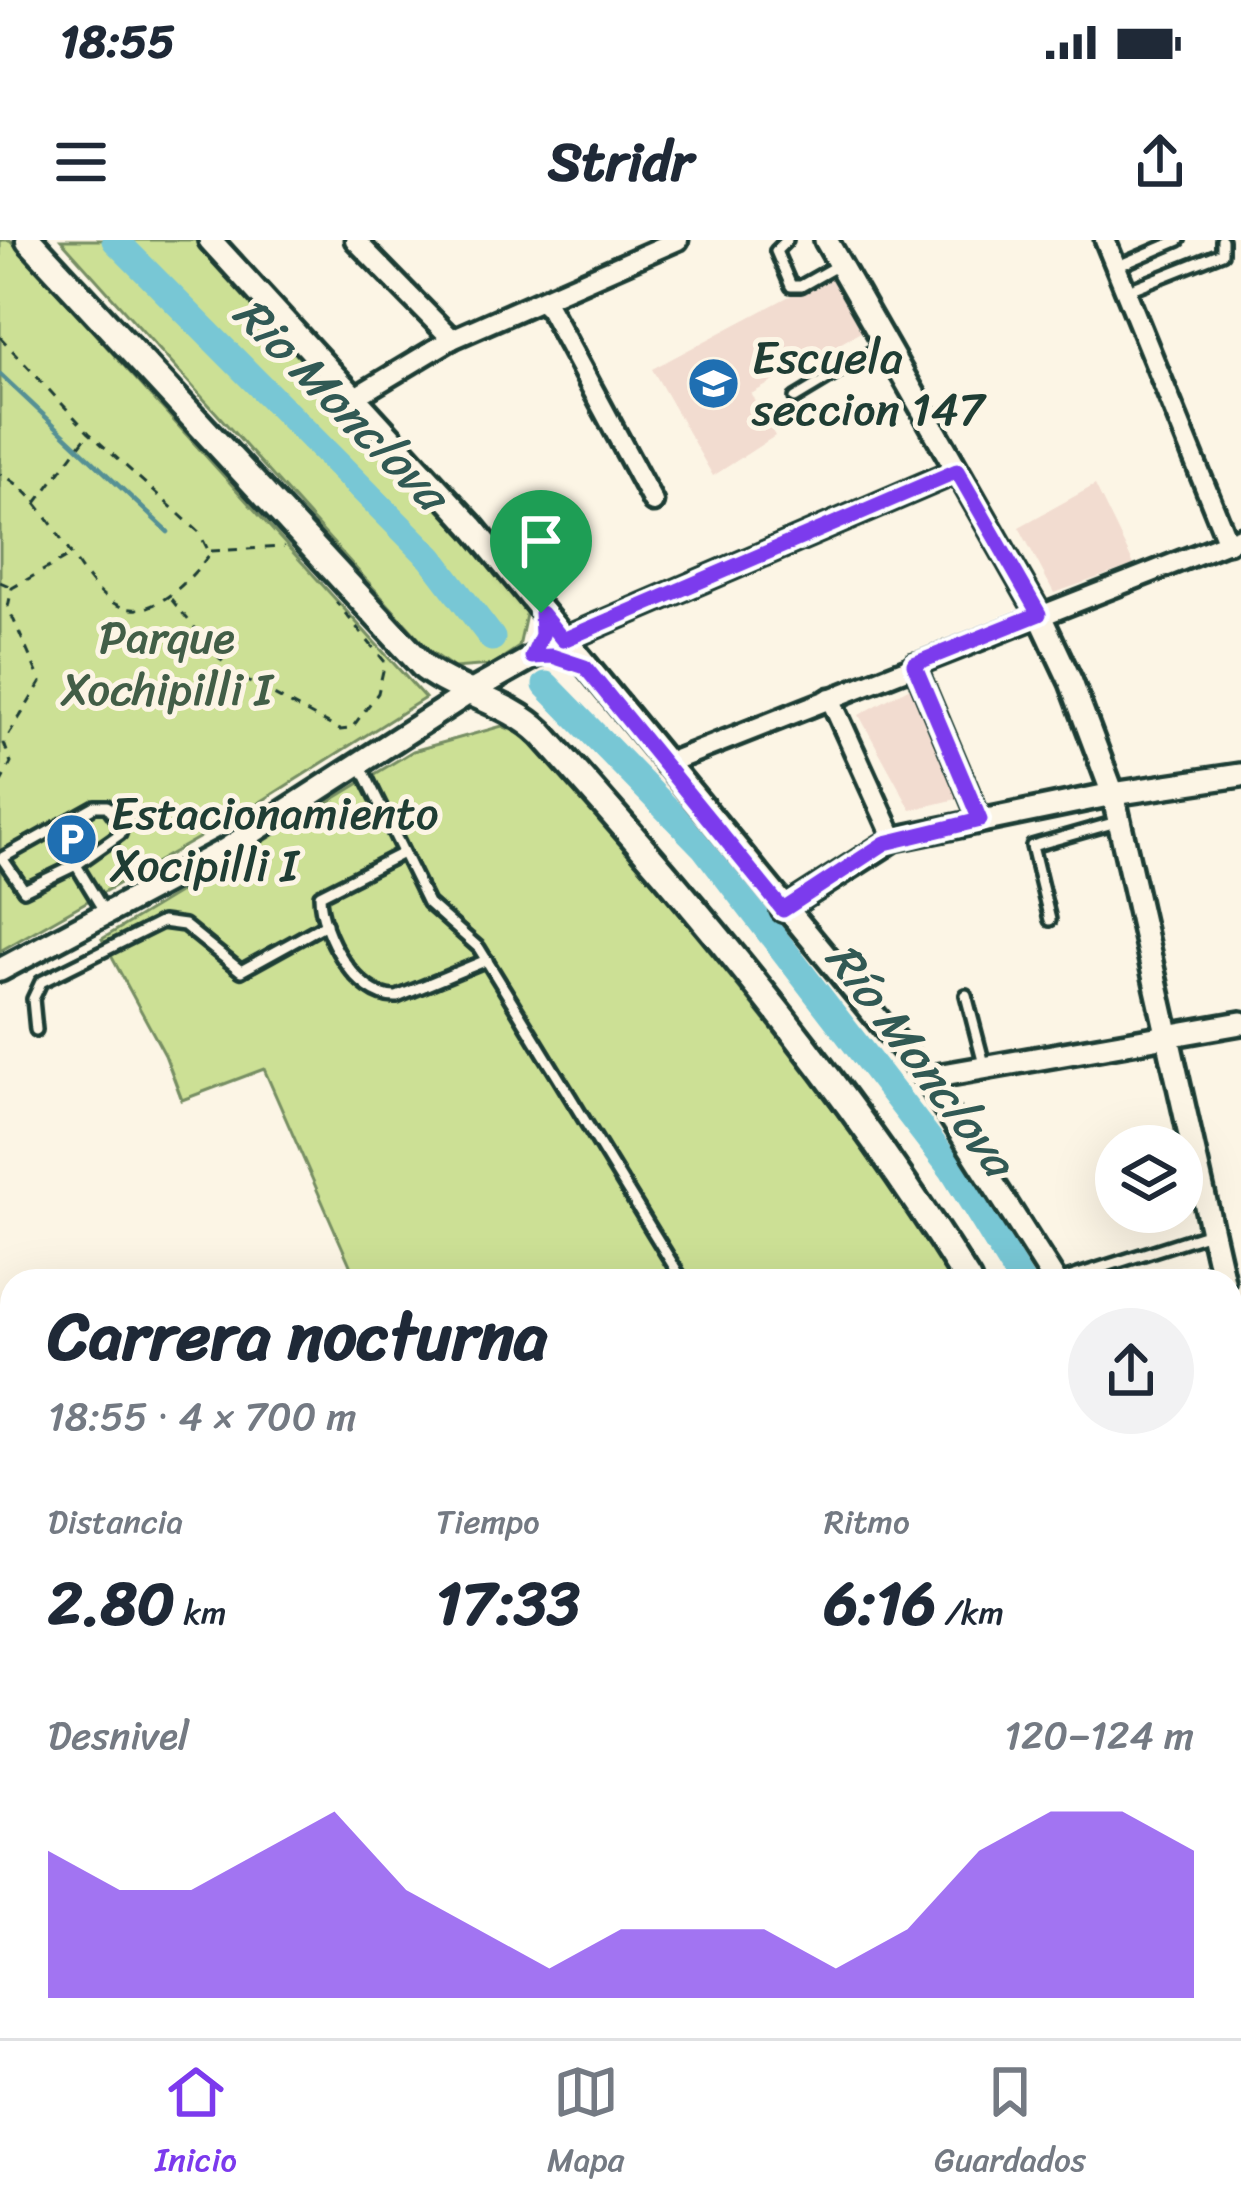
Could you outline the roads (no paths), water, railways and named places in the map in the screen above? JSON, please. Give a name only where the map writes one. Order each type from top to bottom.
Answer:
[{"type":"main road","points":[[29,240],[410,653],[467,694],[532,724],[668,876],[893,1166],[960,1269]]},
{"type":"street","points":[[210,240],[357,396],[926,1078],[1049,1269]]},
{"type":"street","points":[[355,240],[452,339]]},
{"type":"street","points":[[357,396],[452,339],[677,240]]},
{"type":"street","points":[[826,240],[1039,614],[1113,794],[1221,1269]]},
{"type":"street","points":[[665,764],[1235,540],[1105,240]]},
{"type":"street","points":[[544,299],[653,502]]},
{"type":"street","points":[[0,970],[225,850],[467,694],[563,640],[957,471]]},
{"type":"street","points":[[532,657],[542,635],[541,613]]},
{"type":"street","points":[[532,657],[552,656],[585,667]]},
{"type":"street","points":[[914,664],[980,820]]},
{"type":"street","points":[[830,698],[895,839]]},
{"type":"street","points":[[783,910],[895,839],[1113,794],[1241,775]]},
{"type":"street","points":[[926,1078],[1241,1023]]},
{"type":"lane","points":[[787,240],[776,251],[791,286],[801,286],[839,264]]},
{"type":"lane","points":[[1116,267],[1179,240]]},
{"type":"lane","points":[[1126,291],[1222,253],[1222,240]]},
{"type":"lane","points":[[795,398],[885,344]]},
{"type":"lane","points":[[360,764],[401,854],[436,914],[470,939],[487,960],[676,1269]]},
{"type":"lane","points":[[95,806],[107,806],[122,826],[120,834],[76,865],[24,890],[2,858],[95,806]]},
{"type":"lane","points":[[1050,920],[1032,846],[1120,821]]},
{"type":"lane","points":[[401,854],[325,890],[319,900],[326,924],[365,986],[383,998],[397,997],[487,960]]},
{"type":"lane","points":[[76,865],[105,914]]},
{"type":"lane","points":[[36,1030],[33,998],[41,982],[162,922],[184,925],[241,971],[326,924]]},
{"type":"lane","points":[[966,995],[985,1068]]},
{"type":"lane","points":[[1095,1269],[1213,1232]]},
{"type":"waterway","name":"Rio Monclova","points":[[115,240],[431,558],[492,638]]},
{"type":"waterway","points":[[0,374],[168,532]]},
{"type":"waterway","name":"Río Monclova","points":[[546,685],[704,847],[952,1169],[1014,1269]]},
{"type":"place","name":"Escuela seccion 147","points":[[713,384]]},
{"type":"place","name":"Estacionamiento Xocipilli I","points":[[72,840]]},
{"type":"park label","name":"Parque Xochipilli I","points":[[167,664]]}]
